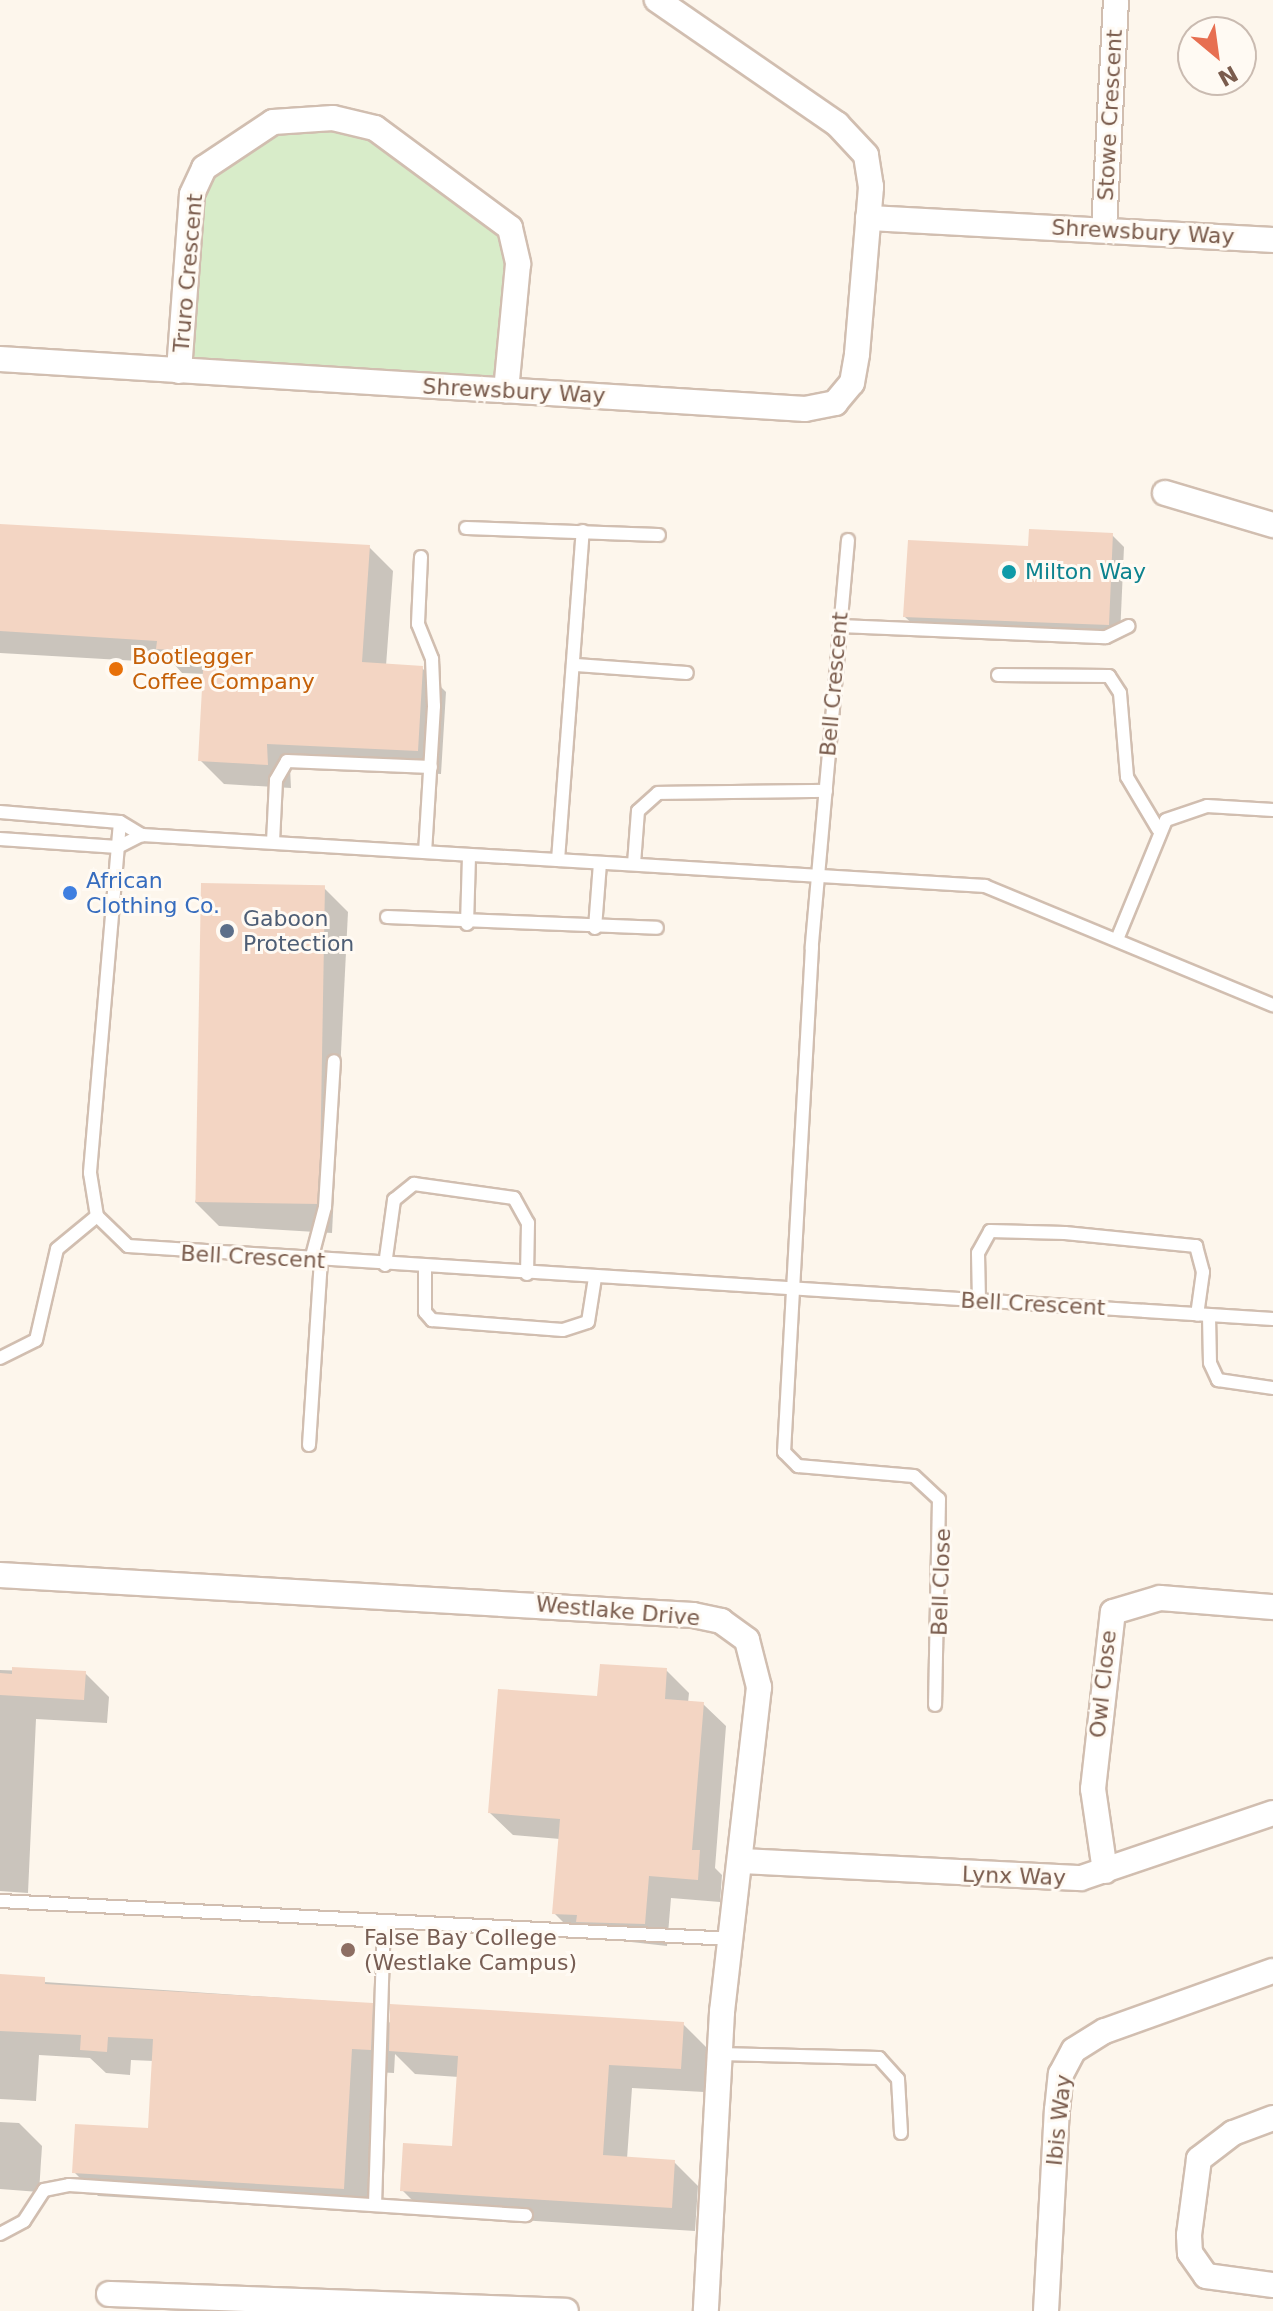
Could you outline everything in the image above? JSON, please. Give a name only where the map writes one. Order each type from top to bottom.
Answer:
[{"type":"street","name":"Shrewsbury Way","points":[[0,359],[805,409],[835,403],[854,374],[868,218],[869,168],[851,136],[657,0]]},
{"type":"street","name":"Stowe Crescent","points":[[1104,229],[1116,0]]},
{"type":"street","name":"Truro Crescent","points":[[179,371],[192,194],[204,168],[273,122],[333,118],[375,128],[510,228],[518,264],[506,390]]},
{"type":"street","name":"Shrewsbury Way","points":[[868,218],[1273,240]]},
{"type":"street","points":[[1165,493],[1273,525]]},
{"type":"street","name":"Westlake Drive","points":[[0,1575],[721,1621],[747,1640],[758,1668],[744,1861],[720,2054],[706,2311]]},
{"type":"street","name":"Owl Close","points":[[1105,1871],[1093,1789],[1113,1612],[1160,1598],[1273,1607]]},
{"type":"street","name":"Lynx Way","points":[[744,1861],[1056,1879],[1105,1871],[1273,1813]]},
{"type":"street","name":"Ibis Way","points":[[1046,2311],[1057,2110],[1061,2074],[1074,2050],[1105,2031],[1273,1971]]},
{"type":"street","points":[[1273,2118],[1233,2133],[1199,2159],[1189,2235],[1190,2253],[1206,2276],[1273,2285]]},
{"type":"street","points":[[109,2294],[202,2306],[274,2294],[375,2307],[566,2311]]},
{"type":"lane","points":[[466,528],[659,535]]},
{"type":"lane","points":[[558,860],[576,665],[583,531]]},
{"type":"lane","name":"Bell Crescent","points":[[813,1467],[792,1464],[784,1452],[820,876],[848,540]]},
{"type":"lane","points":[[421,557],[418,624],[434,674],[425,852]]},
{"type":"lane","points":[[840,626],[1106,637],[1129,626]]},
{"type":"lane","points":[[576,665],[687,673]]},
{"type":"lane","points":[[998,675],[1109,676],[1120,693],[1127,777],[1158,829]]},
{"type":"lane","points":[[273,842],[276,780],[287,761],[431,767]]},
{"type":"lane","points":[[634,864],[638,811],[658,793],[826,791]]},
{"type":"lane","points":[[1118,937],[1158,829],[1190,808],[1273,810]]},
{"type":"lane","points":[[0,812],[120,822],[142,835],[985,886],[1118,937],[1273,1005]]},
{"type":"lane","points":[[0,1358],[36,1340],[57,1249],[97,1216],[90,1173],[120,822]]},
{"type":"lane","points":[[0,839],[118,847],[142,835]]},
{"type":"lane","points":[[467,924],[469,855]]},
{"type":"lane","points":[[595,928],[600,863]]},
{"type":"lane","points":[[387,917],[467,924],[657,928]]},
{"type":"lane","points":[[309,1445],[316,1260],[325,1207],[334,1061]]},
{"type":"lane","points":[[385,1265],[394,1200],[414,1184],[514,1198],[528,1223],[527,1274]]},
{"type":"lane","name":"Bell Crescent","points":[[97,1216],[128,1246],[425,1268],[1273,1319]]},
{"type":"lane","points":[[979,1301],[978,1253],[990,1231],[1065,1233],[1196,1246],[1203,1272],[1203,1316],[1210,1363],[1218,1380],[1273,1388]]},
{"type":"lane","points":[[425,1268],[425,1312],[432,1320],[563,1330],[588,1322],[595,1278]]},
{"type":"lane","name":"Bell Close","points":[[813,1467],[904,1473],[939,1499],[944,1537],[935,1705]]},
{"type":"lane","points":[[0,1901],[384,1926],[732,1939]]},
{"type":"lane","points":[[375,2205],[384,1926]]},
{"type":"lane","points":[[720,2054],[879,2058],[898,2079],[901,2133]]},
{"type":"lane","points":[[0,2234],[24,2221],[44,2190],[56,2185],[526,2215]]},
{"type":"green space","points":[[358,122],[510,228],[506,390],[179,371],[192,194],[250,134]]},
{"type":"building","points":[[0,524],[370,545],[362,662],[423,666],[418,751],[267,744],[268,765],[198,761],[204,652],[156,649],[157,641],[0,631]]},
{"type":"building","name":"Milton Way","points":[[1029,529],[1113,533],[1109,625],[903,617],[908,540],[1028,546]]},
{"type":"building","points":[[201,883],[325,885],[319,1204],[195,1202]]},
{"type":"building","points":[[600,1664],[667,1668],[665,1699],[704,1702],[692,1850],[700,1850],[698,1880],[649,1876],[645,1924],[576,1922],[577,1915],[552,1914],[560,1819],[488,1813],[498,1689],[597,1696]]},
{"type":"building","points":[[12,1667],[86,1671],[84,1700],[0,1695],[0,1673],[12,1674]]},
{"type":"building","points":[[0,1974],[45,1977],[45,1984],[373,2003],[371,2050],[352,2049],[344,2189],[72,2173],[75,2124],[148,2128],[153,2039],[108,2037],[107,2052],[80,2050],[81,2035],[0,2031]]},
{"type":"building","points":[[390,2004],[684,2022],[681,2069],[609,2065],[603,2155],[675,2160],[672,2208],[400,2191],[403,2143],[452,2146],[458,2056],[389,2051]]},
{"type":"place","name":"Milton Way","points":[[1009,572]]},
{"type":"place","name":"Bootlegger Coffee Company","points":[[116,669]]},
{"type":"place","name":"African Clothing Co.","points":[[70,893]]},
{"type":"place","name":"Gaboon Protection","points":[[227,931]]},
{"type":"place","name":"False Bay College (Westlake Campus)","points":[[348,1950]]}]
